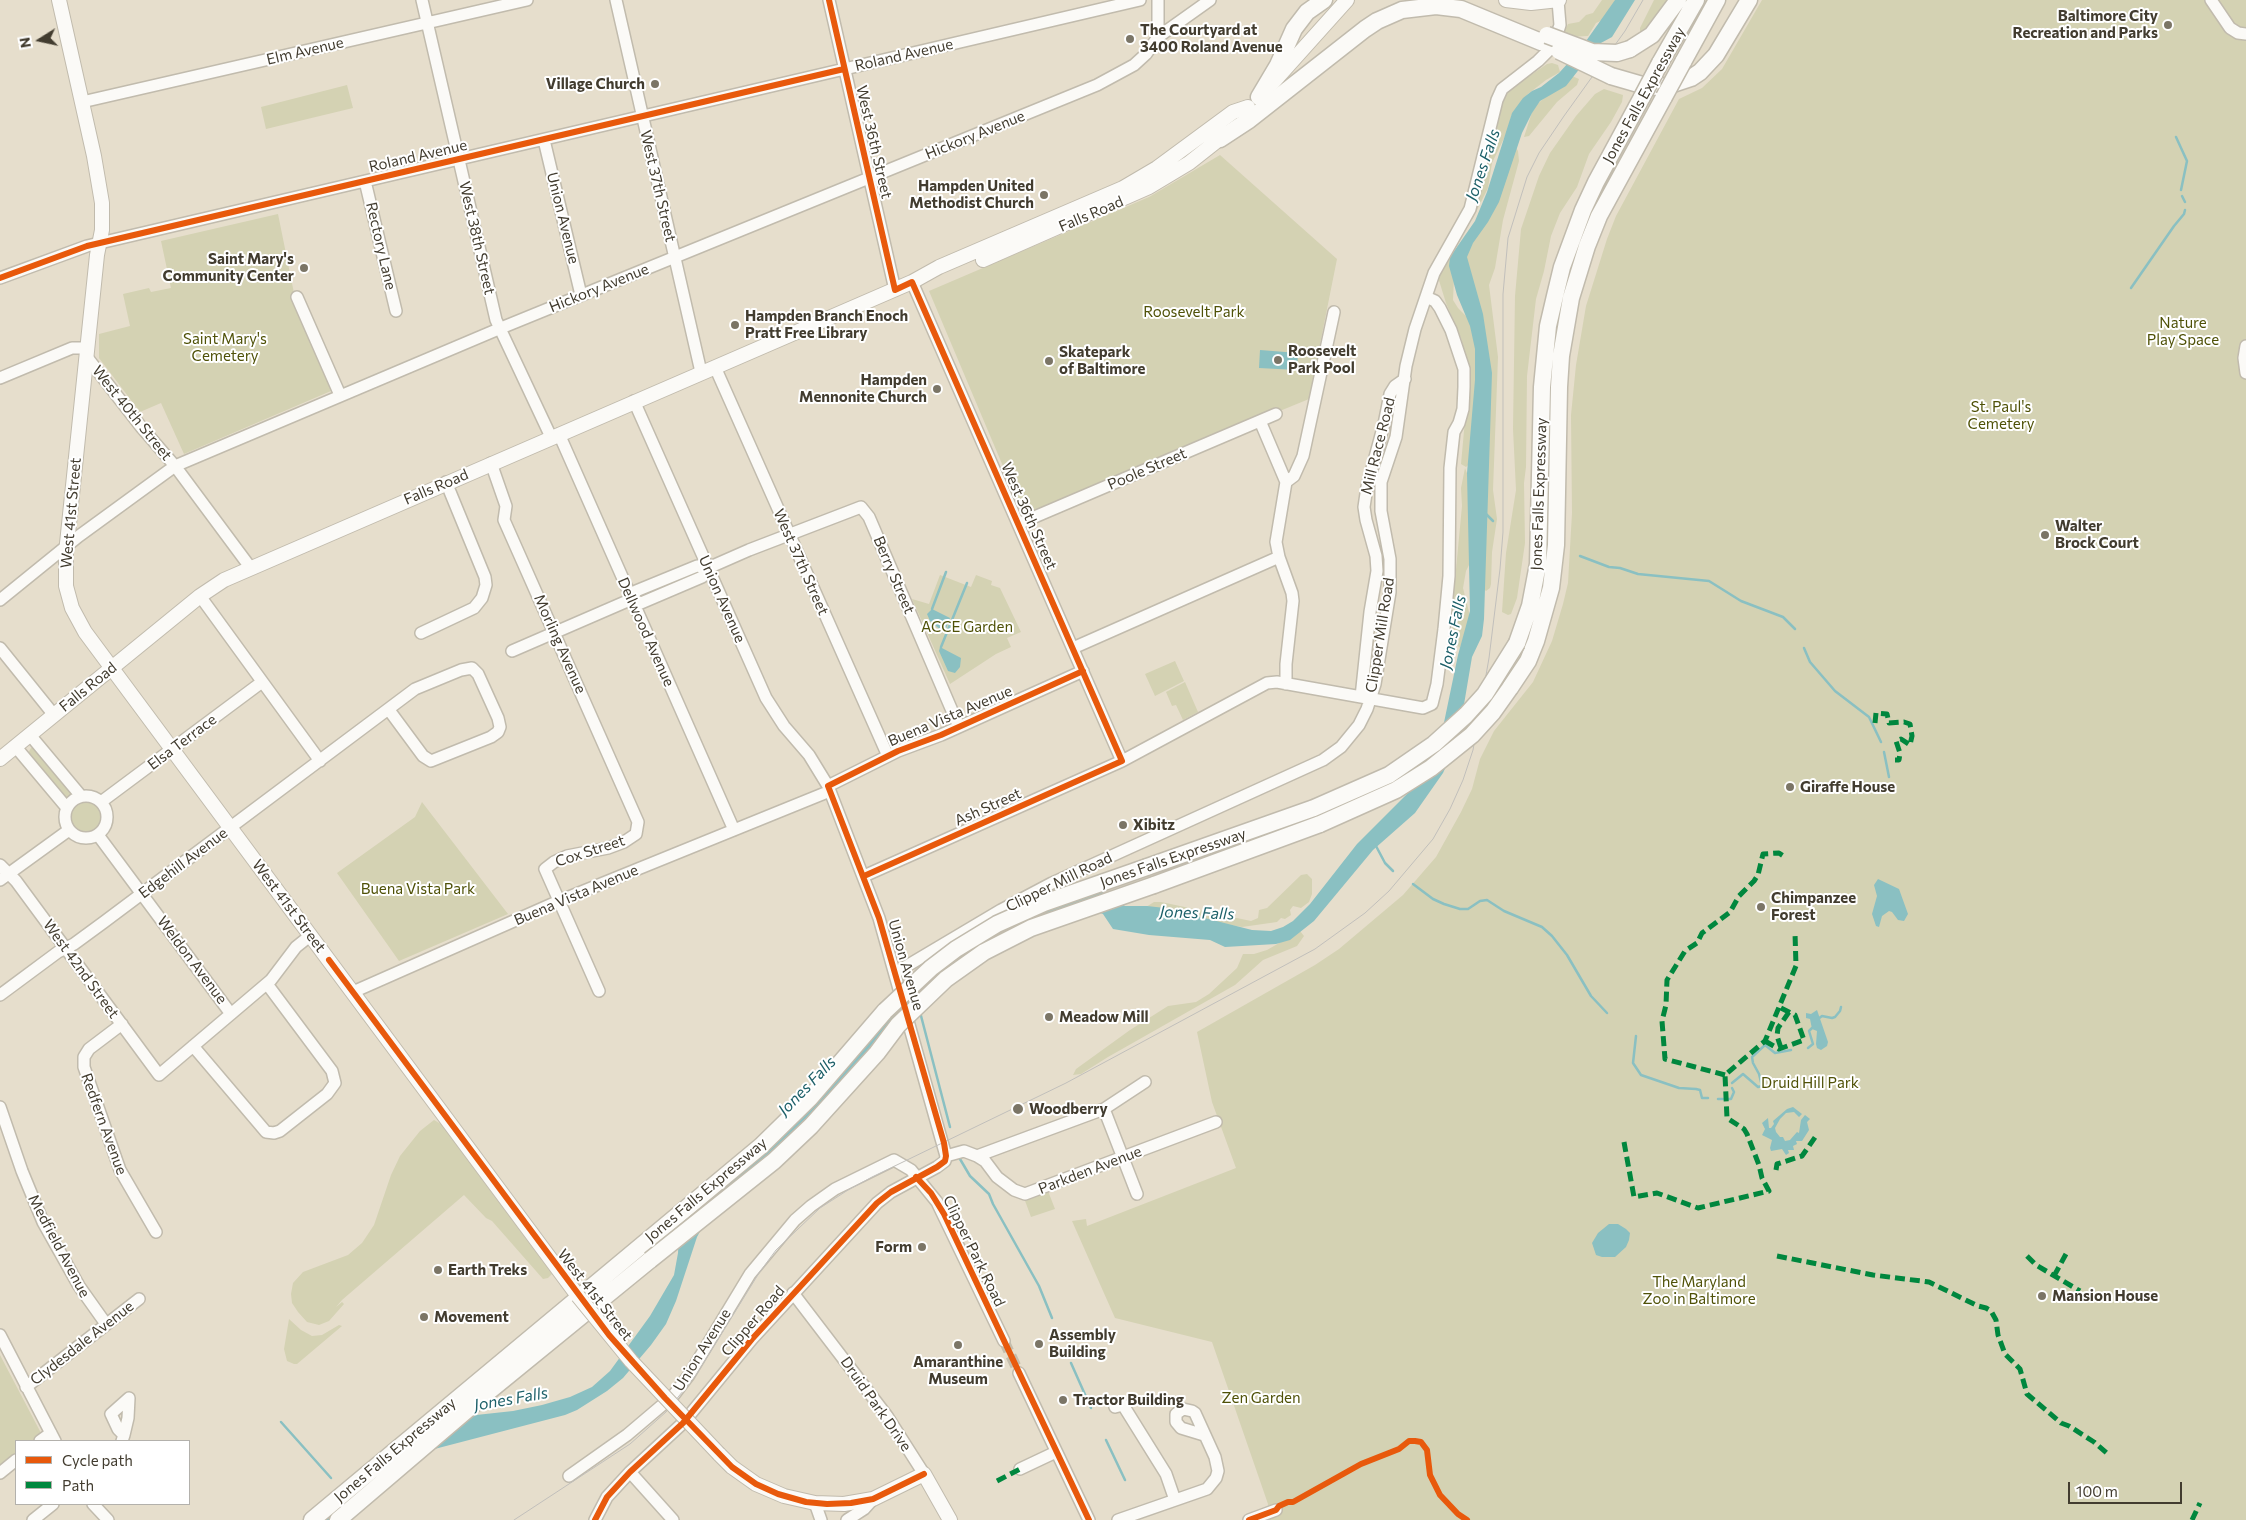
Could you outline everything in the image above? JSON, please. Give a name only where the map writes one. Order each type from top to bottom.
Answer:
[{"type":"highway","points":[[1253,102],[1278,65],[1297,25],[1307,12],[1324,0]]},
{"type":"highway","points":[[1459,0],[1544,38],[1611,76],[1649,87],[1667,86],[1692,78],[1700,72],[1716,55],[1749,0]]},
{"type":"highway","points":[[1220,140],[1249,120],[1371,25],[1402,10],[1436,6],[1461,9],[1544,38],[1592,52],[1616,53],[1644,42],[1660,27],[1678,0]]},
{"type":"highway","name":"Jones Falls Expressway","points":[[338,1520],[639,1246],[761,1146],[810,1098],[885,1011],[956,949],[1015,915],[1314,808],[1389,775],[1434,744],[1466,715],[1485,694],[1517,643],[1530,606],[1538,564],[1541,524],[1544,355],[1551,311],[1562,267],[1583,210],[1596,182],[1696,0]]},
{"type":"highway","name":"Jones Falls Expressway","points":[[312,1520],[482,1387],[650,1260],[774,1160],[811,1126],[877,1053],[898,1025],[946,979],[984,952],[1030,928],[1320,824],[1396,790],[1431,768],[1472,735],[1492,712],[1528,661],[1536,641],[1551,588],[1556,545],[1561,356],[1571,298],[1587,246],[1599,216],[1620,175],[1717,0]]},
{"type":"main road","name":"West 40th Street","points":[[59,0],[101,190],[100,243],[97,255],[87,352]]},
{"type":"main road","name":"Falls Road","points":[[912,282],[922,284],[960,270],[1117,203],[1171,175],[1220,140],[1239,121],[1253,102],[1286,71],[1347,0]]},
{"type":"main road","points":[[1506,0],[1523,3],[1559,1]]},
{"type":"main road","name":"Falls Road","points":[[0,759],[200,596],[224,580],[446,482],[895,290],[939,267],[1135,182],[1172,158],[1233,112],[1253,102]]},
{"type":"main road","name":"West 41st Street","points":[[87,352],[66,547],[65,578],[69,601],[80,624],[310,935],[609,1335],[739,1472],[756,1484],[784,1496],[815,1503],[844,1504],[873,1499],[924,1474]]},
{"type":"main road","name":"Druid Park Drive","points":[[924,1474],[950,1520]]},
{"type":"street","name":"West 38th Street","points":[[422,0],[496,320],[554,436]]},
{"type":"street","name":"West 37th Street","points":[[616,0],[701,372]]},
{"type":"street","name":"West 36th Street","points":[[828,0],[895,290]]},
{"type":"street","name":"Roland Avenue","points":[[0,278],[86,246],[1140,0]]},
{"type":"street","points":[[1158,0],[1158,37]]},
{"type":"street","name":"Hickory Avenue","points":[[0,600],[66,547],[175,466],[501,328],[1118,76],[1146,54],[1158,37],[1210,0]]},
{"type":"street","points":[[2211,0],[2230,28],[2238,33],[2246,34]]},
{"type":"street","name":"Elm Avenue","points":[[82,102],[521,1]]},
{"type":"street","name":"Clipper Mill Road","points":[[895,973],[1001,910],[1052,884],[1323,760],[1341,747],[1355,731],[1364,717],[1366,698],[1391,579],[1388,545],[1381,511],[1380,482],[1396,438],[1410,344],[1441,259],[1470,209],[1497,100],[1502,89],[1538,61],[1552,46],[1560,25],[1559,1]]},
{"type":"street","name":"Union Avenue","points":[[544,140],[581,295]]},
{"type":"street","name":"Rectory Lane","points":[[365,181],[396,311]]},
{"type":"street","name":"West 36th Street","points":[[912,282],[1122,761]]},
{"type":"street","name":"Ash Street","points":[[864,876],[1122,761],[1264,684],[1272,682],[1286,684],[1423,708],[1429,706],[1434,701],[1449,576],[1450,468],[1454,432],[1463,410],[1464,369],[1451,330],[1440,308],[1435,301],[1426,297]]},
{"type":"street","points":[[297,298],[340,395]]},
{"type":"street","points":[[1286,482],[1294,476],[1303,456],[1334,312]]},
{"type":"street","points":[[2246,346],[2244,358],[2246,373]]},
{"type":"street","points":[[0,378],[72,348],[87,352]]},
{"type":"street","name":"West 40th Street","points":[[87,352],[142,428],[175,466],[250,567]]},
{"type":"street","name":"West 37th Street","points":[[715,367],[888,756]]},
{"type":"street","name":"Mill Race Road","points":[[1366,698],[1370,612],[1378,571],[1365,513],[1367,487],[1390,394],[1395,386],[1405,378]]},
{"type":"street","name":"Union Avenue","points":[[634,401],[770,706],[784,726],[809,755],[829,788],[879,918],[913,1039],[954,1154]]},
{"type":"street","name":"Poole Street","points":[[1018,524],[1276,414]]},
{"type":"street","points":[[1260,421],[1286,482],[1276,542],[1278,557],[1292,593],[1293,601],[1286,664],[1286,684]]},
{"type":"street","name":"Dellwood Avenue","points":[[554,436],[632,599],[734,830]]},
{"type":"street","name":"Morling Avenue","points":[[491,463],[506,506],[504,520],[638,822]]},
{"type":"street","points":[[421,632],[474,608],[482,598],[486,585],[485,577],[472,543],[446,482]]},
{"type":"street","name":"Berry Street","points":[[790,536],[861,507],[870,518],[959,727]]},
{"type":"street","points":[[512,651],[554,631],[632,599],[641,603],[702,577],[708,568],[780,538],[790,536]]},
{"type":"street","points":[[1073,648],[1278,557]]},
{"type":"street","points":[[200,596],[320,762]]},
{"type":"street","points":[[0,648],[54,715]]},
{"type":"street","name":"Edgehill Avenue","points":[[0,995],[142,894],[415,689],[461,670],[472,668],[478,674],[498,718],[500,727],[498,732],[491,737],[431,761],[423,756],[389,710]]},
{"type":"street","name":"Buena Vista Avenue","points":[[353,992],[559,901],[734,830],[829,788],[888,756],[959,727],[1083,671]]},
{"type":"street","name":"Elsa Terrace","points":[[101,802],[262,682]]},
{"type":"street","points":[[30,735],[81,796]]},
{"type":"street","points":[[15,746],[66,808]]},
{"type":"street","points":[[81,796],[92,796],[101,802],[106,810],[107,819],[104,828],[98,835],[85,839],[76,836],[69,830],[64,817],[66,808],[72,801],[81,796]]},
{"type":"street","name":"Cox Street","points":[[600,991],[545,869],[548,865],[567,856],[608,848],[624,842],[636,834],[638,822]]},
{"type":"street","points":[[4,877],[69,830]]},
{"type":"street","name":"Weldon Avenue","points":[[98,835],[232,1014]]},
{"type":"street","name":"West 42nd Street","points":[[0,865],[4,877],[66,948],[159,1075],[193,1046]]},
{"type":"street","points":[[267,984],[332,1071],[335,1083],[327,1094],[280,1131],[270,1133],[263,1130],[193,1046],[267,984],[296,948],[310,935]]},
{"type":"street","name":"Redfern Avenue","points":[[122,1024],[89,1049],[84,1058],[84,1067],[120,1170],[156,1232]]},
{"type":"street","points":[[954,1154],[968,1152],[977,1156],[1104,1109],[1145,1082]]},
{"type":"street","name":"Medfield Avenue","points":[[0,1107],[43,1222],[79,1286],[106,1324]]},
{"type":"street","points":[[1104,1109],[1137,1194]]},
{"type":"street","name":"Parkden Avenue","points":[[977,1156],[985,1161],[997,1177],[1014,1190],[1025,1194],[1216,1122]]},
{"type":"street","name":"Clipper Road","points":[[595,1520],[607,1497],[630,1472],[683,1423],[793,1293],[877,1203],[916,1177],[942,1164],[954,1154]]},
{"type":"street","name":"Union Avenue","points":[[569,1476],[628,1435],[674,1396],[689,1375],[758,1261],[811,1206],[835,1189],[894,1160],[906,1165],[916,1177]]},
{"type":"street","name":"Clipper Park Road","points":[[916,1177],[931,1193],[943,1212],[1004,1341]]},
{"type":"street","name":"Druid Park Drive","points":[[793,1293],[888,1416],[924,1474]]},
{"type":"street","name":"Clydesdale Avenue","points":[[26,1387],[139,1299]]},
{"type":"street","points":[[0,1335],[53,1437]]},
{"type":"street","points":[[1019,1373],[1086,1519]]},
{"type":"street","points":[[1115,1407],[1123,1405],[1166,1474],[1175,1500]]},
{"type":"street","points":[[1118,1520],[1206,1489],[1216,1478],[1218,1471],[1217,1463],[1204,1435]]},
{"type":"street","points":[[1020,1469],[1056,1452]]},
{"type":"street","points":[[0,1473],[15,1461]]},
{"type":"street","points":[[630,1472],[673,1520]]},
{"type":"street","points":[[847,1520],[864,1509],[873,1499]]},
{"type":"street","points":[[815,1503],[821,1520]]},
{"type":"street","points":[[32,1520],[52,1505]]},
{"type":"street","points":[[94,1505],[108,1520]]},
{"type":"street","points":[[1249,1520],[1276,1510]]},
{"type":"green space","points":[[1602,0],[1621,0],[1605,19],[1596,23],[1588,36],[1567,37],[1563,34],[1568,24],[1579,22],[1586,15],[1593,13]]},
{"type":"green space","points":[[1654,0],[1667,0],[1653,22],[1645,31],[1640,33],[1640,28]]},
{"type":"green space","name":"Druid Hill Park","points":[[1762,0],[2246,0],[2246,1520],[1266,1520],[1268,1504],[1212,1342],[1115,1318],[1072,1221],[1086,1219],[1087,1226],[1236,1168],[1212,1102],[1197,1032],[1315,965],[1339,949],[1403,895],[1436,857],[1472,789],[1480,759],[1494,731],[1533,682],[1552,641],[1563,604],[1568,583],[1572,513],[1571,415],[1576,365],[1586,306],[1607,239],[1616,216],[1679,99],[1702,88],[1722,69]]},
{"type":"green space","points":[[1547,64],[1558,65],[1560,72],[1528,94],[1511,116],[1509,128],[1492,163],[1488,188],[1470,221],[1493,124],[1504,97],[1512,88]]},
{"type":"green space","points":[[1572,76],[1579,79],[1577,85],[1557,102],[1529,136],[1524,137],[1532,112],[1537,104]]},
{"type":"green space","points":[[347,85],[353,108],[266,129],[261,107]]},
{"type":"green space","points":[[1604,89],[1623,95],[1622,102],[1589,154],[1577,187],[1560,213],[1551,236],[1536,299],[1527,376],[1526,467],[1524,483],[1525,543],[1517,598],[1511,614],[1508,615],[1502,612],[1506,553],[1516,490],[1513,429],[1515,296],[1521,229],[1539,176],[1550,153],[1576,116],[1595,94]]},
{"type":"green space","points":[[1515,146],[1518,151],[1519,161],[1503,220],[1495,268],[1489,285],[1498,357],[1493,490],[1497,519],[1492,552],[1491,584],[1490,588],[1486,591],[1483,588],[1485,397],[1463,255]]},
{"type":"green space","name":"Roosevelt Park","points":[[1220,155],[1337,259],[1309,399],[1024,516],[929,291],[1149,197]]},
{"type":"green space","name":"Saint Mary's Cemetery","points":[[278,214],[297,308],[331,391],[184,454],[161,403],[140,412],[99,358],[99,334],[130,326],[123,294],[149,288],[151,292],[171,288],[161,241]]},
{"type":"green space","points":[[1449,250],[1455,254],[1453,300],[1468,318],[1475,335],[1479,358],[1469,464],[1466,467],[1461,464],[1467,398],[1466,359],[1461,338],[1446,303],[1437,274]]},
{"type":"green space","points":[[1465,468],[1468,476],[1470,563],[1466,571],[1463,588],[1470,616],[1460,648],[1456,644],[1451,622],[1462,506],[1461,488]]},
{"type":"green space","name":"ACCE Garden","points":[[940,575],[971,587],[976,575],[992,581],[991,585],[1000,588],[1021,632],[1007,638],[1011,647],[996,654],[950,684],[912,599],[929,604]]},
{"type":"green space","points":[[1175,661],[1184,681],[1155,696],[1145,674]]},
{"type":"green space","points":[[1185,682],[1198,712],[1183,720],[1176,705],[1172,706],[1166,692]]},
{"type":"green space","points":[[31,748],[35,748],[71,791],[69,798],[65,799],[28,753]]},
{"type":"green space","points":[[86,800],[93,801],[98,805],[102,810],[102,824],[98,829],[93,833],[86,834],[79,833],[74,829],[70,824],[69,817],[70,810],[74,805],[79,801]]},
{"type":"green space","name":"Buena Vista Park","points":[[422,802],[508,914],[399,961],[337,873],[415,817]]},
{"type":"green space","points":[[1307,874],[1312,879],[1312,894],[1309,902],[1301,908],[1293,906],[1290,910],[1291,915],[1285,919],[1281,918],[1277,922],[1242,927],[1146,907],[1154,902],[1161,902],[1251,921],[1258,918],[1259,910],[1267,908],[1301,875]]},
{"type":"green space","points":[[1300,931],[1304,936],[1297,946],[1263,960],[1235,985],[1081,1074],[1073,1075],[1076,1069],[1130,1030],[1168,1006],[1196,1002],[1209,994],[1237,968],[1243,954],[1254,954],[1267,950]]},
{"type":"green space","points":[[434,1120],[441,1124],[552,1274],[548,1278],[543,1279],[492,1221],[486,1218],[464,1195],[342,1300],[336,1307],[342,1302],[344,1304],[329,1321],[319,1325],[307,1322],[292,1303],[293,1283],[303,1272],[348,1255],[362,1243],[374,1225],[391,1175],[400,1156],[420,1131]]},
{"type":"green space","points":[[1048,1191],[1055,1209],[1031,1217],[1024,1198]]},
{"type":"green space","points":[[289,1319],[301,1330],[312,1336],[322,1335],[339,1325],[342,1326],[297,1364],[294,1364],[287,1361],[284,1349]]},
{"type":"green space","points":[[0,1355],[42,1435],[35,1440],[15,1440],[15,1456],[0,1467]]},
{"type":"water","points":[[1615,0],[1635,0],[1612,37],[1599,44],[1566,86],[1540,101],[1532,113],[1522,133],[1499,202],[1473,243],[1467,257],[1483,314],[1492,373],[1484,619],[1482,636],[1472,657],[1458,740],[1443,773],[1415,813],[1373,850],[1314,921],[1290,940],[1276,944],[1225,947],[1210,940],[1149,935],[1113,929],[1103,914],[1098,912],[1082,913],[979,959],[888,1043],[704,1224],[697,1237],[676,1301],[666,1324],[623,1378],[607,1391],[577,1410],[565,1415],[423,1452],[337,1520],[316,1520],[467,1416],[513,1411],[542,1405],[570,1397],[592,1387],[610,1371],[650,1316],[674,1275],[679,1231],[686,1213],[758,1145],[908,994],[990,931],[1099,890],[1125,906],[1165,908],[1252,930],[1271,931],[1283,927],[1293,921],[1310,904],[1357,844],[1411,790],[1431,761],[1441,737],[1458,655],[1470,611],[1467,473],[1475,380],[1475,349],[1470,326],[1457,295],[1449,266],[1450,257],[1475,221],[1487,192],[1512,113],[1523,98],[1559,73],[1579,51]]},
{"type":"water","name":"Roosevelt Park Pool","points":[[1260,350],[1298,353],[1297,370],[1259,368]]},
{"type":"water","points":[[932,609],[950,618],[945,631],[942,631],[930,621],[927,614]]},
{"type":"water","points":[[940,647],[961,658],[960,667],[955,673],[948,671],[939,651]]},
{"type":"water","points":[[1878,879],[1899,889],[1908,914],[1904,921],[1898,920],[1889,911],[1882,916],[1879,927],[1876,926],[1872,914],[1877,896],[1874,885]]},
{"type":"water","points":[[1817,1010],[1828,1042],[1827,1046],[1821,1050],[1817,1048],[1816,1044],[1817,1031],[1812,1029],[1810,1019],[1806,1018],[1806,1013],[1811,1014]]},
{"type":"water","points":[[1793,1107],[1802,1114],[1799,1117],[1794,1112],[1786,1113],[1775,1128],[1776,1132],[1785,1141],[1790,1140],[1797,1132],[1799,1133],[1801,1120],[1805,1115],[1810,1119],[1807,1122],[1809,1130],[1802,1141],[1796,1141],[1797,1144],[1793,1146],[1794,1150],[1788,1150],[1789,1153],[1786,1155],[1782,1149],[1771,1151],[1772,1140],[1762,1135],[1765,1129],[1762,1123],[1768,1118],[1769,1128],[1771,1128],[1774,1124],[1773,1121],[1787,1109]]},
{"type":"water","points":[[1609,1224],[1618,1224],[1626,1229],[1630,1233],[1629,1240],[1626,1247],[1615,1257],[1602,1257],[1596,1255],[1592,1243],[1598,1233]]},
{"type":"waterway","points":[[2176,137],[2187,161],[2181,190]]},
{"type":"waterway","points":[[2182,196],[2185,202]]},
{"type":"waterway","points":[[2131,288],[2185,210]]},
{"type":"waterway","points":[[1485,513],[1493,521]]},
{"type":"waterway","points":[[1580,556],[1609,567],[1620,568],[1638,574],[1709,581],[1741,601],[1783,617],[1795,629]]},
{"type":"waterway","points":[[932,609],[946,572]]},
{"type":"waterway","points":[[941,647],[967,583]]},
{"type":"waterway","points":[[1804,648],[1810,662],[1835,691],[1869,717],[1881,742]]},
{"type":"waterway","points":[[1884,752],[1889,777]]},
{"type":"waterway","points":[[1376,846],[1385,863],[1393,871]]},
{"type":"waterway","points":[[1413,884],[1433,899],[1444,904],[1460,909],[1468,909],[1480,901],[1487,900],[1504,911],[1542,927],[1567,955],[1591,996],[1607,1013]]},
{"type":"waterway","points":[[1818,1019],[1822,1016],[1835,1017],[1841,1007]]},
{"type":"waterway","points":[[920,1012],[950,1127]]},
{"type":"waterway","points":[[1808,1048],[1813,1044],[1809,1031],[1812,1028]]},
{"type":"waterway","points":[[1636,1036],[1633,1063],[1641,1075],[1679,1088],[1700,1090],[1702,1098],[1708,1098]]},
{"type":"waterway","points":[[1732,1083],[1743,1074],[1758,1087],[1762,1086],[1752,1057],[1765,1045],[1775,1053],[1791,1050]]},
{"type":"waterway","points":[[1718,1099],[1731,1099],[1734,1092],[1732,1088]]},
{"type":"waterway","points":[[960,1159],[970,1176],[989,1194],[1039,1286],[1052,1318]]},
{"type":"waterway","points":[[1071,1363],[1091,1408]]},
{"type":"waterway","points":[[281,1422],[331,1478]]},
{"type":"waterway","points":[[1106,1440],[1125,1480]]},
{"type":"tunnel","points":[[1004,1341],[1019,1373]]},
{"type":"tram line","points":[[514,1520],[630,1444],[666,1412],[696,1375],[759,1273],[776,1250],[820,1208],[872,1177],[1066,1083],[1315,949],[1365,913],[1389,891],[1433,839],[1450,809],[1463,780],[1473,750],[1489,658],[1503,532],[1503,294],[1508,238],[1527,177],[1539,153],[1625,31],[1643,0]]},
{"type":"marked path","points":[[1875,723],[1876,713],[1887,714],[1889,723],[1904,722],[1910,724],[1912,736],[1910,745],[1901,739],[1896,741],[1900,753],[1899,760],[1895,760]]},
{"type":"marked path","points":[[1725,1075],[1665,1059],[1662,1021],[1666,1005],[1667,980],[1685,951],[1697,943],[1702,933],[1730,912],[1739,896],[1754,881],[1758,875],[1763,854],[1779,853],[1785,857]]},
{"type":"marked path","points":[[1624,1142],[1634,1197],[1657,1193],[1698,1208],[1769,1191],[1762,1178],[1747,1134],[1744,1129],[1727,1118],[1725,1075],[1765,1041],[1796,966],[1795,933]]},
{"type":"marked path","points":[[1765,1041],[1779,1049],[1804,1040],[1795,1015],[1779,1007]]},
{"type":"marked path","points":[[1781,1048],[1777,1036],[1778,1028],[1789,1012]]},
{"type":"marked path","points":[[1776,1170],[1777,1164],[1802,1156],[1816,1136]]},
{"type":"marked path","points":[[2054,1276],[2066,1254]]},
{"type":"marked path","points":[[1777,1256],[1873,1275],[1929,1282],[1978,1306],[1986,1308],[1991,1311],[1996,1320],[1998,1335],[2005,1354],[2020,1369],[2027,1394],[2061,1423],[2094,1442],[2109,1455]]},
{"type":"marked path","points":[[2027,1256],[2036,1265],[2080,1291]]},
{"type":"marked path","points":[[997,1481],[1020,1469]]},
{"type":"marked path","points":[[2192,1520],[2200,1503]]},
{"type":"cycle path","points":[[829,0],[895,290],[912,282],[1122,761],[864,876]]},
{"type":"cycle path","points":[[0,278],[87,246],[844,69]]},
{"type":"cycle path","points":[[595,1520],[607,1497],[630,1472],[683,1423],[752,1339],[877,1203],[891,1192],[945,1161],[944,1143],[879,918],[828,786],[898,751],[941,735],[1083,671]]},
{"type":"cycle path","points":[[329,960],[609,1335],[665,1398],[732,1467],[756,1484],[778,1494],[806,1502],[827,1504],[851,1503],[873,1499],[924,1474]]},
{"type":"cycle path","points":[[916,1177],[931,1193],[944,1214],[1089,1520]]},
{"type":"cycle path","points":[[1249,1520],[1276,1510],[1279,1506],[1288,1502],[1293,1502],[1361,1464],[1399,1449],[1409,1441],[1421,1442],[1427,1450],[1430,1475],[1440,1495],[1458,1514],[1467,1520]]},
{"type":"place","name":"Baltimore City Recreation and Parks","points":[[2168,25]]},
{"type":"place","name":"The Courtyard at 3400 Roland Avenue","points":[[1130,39]]},
{"type":"place","name":"Village Church","points":[[655,84]]},
{"type":"place","name":"Hampden United Methodist Church","points":[[1044,195]]},
{"type":"place","name":"Saint Mary's Community Center","points":[[304,268]]},
{"type":"place","name":"Hampden Branch Enoch Pratt Free Library","points":[[735,325]]},
{"type":"place","name":"Roosevelt Park Pool","points":[[1278,360]]},
{"type":"place","name":"Skatepark of Baltimore","points":[[1049,361]]},
{"type":"place","name":"Hampden Mennonite Church","points":[[937,389]]},
{"type":"place","name":"Walter Brock Court","points":[[2045,535]]},
{"type":"place","name":"Giraffe House","points":[[1790,787]]},
{"type":"place","name":"Xibitz","points":[[1123,825]]},
{"type":"place","name":"Chimpanzee Forest","points":[[1761,907]]},
{"type":"place","name":"Meadow Mill","points":[[1049,1017]]},
{"type":"place","name":"Woodberry","points":[[1018,1109]]},
{"type":"place","name":"Form","points":[[922,1247]]},
{"type":"place","name":"Earth Treks","points":[[438,1270]]},
{"type":"place","name":"Mansion House","points":[[2042,1296]]},
{"type":"place","name":"Movement","points":[[424,1317]]},
{"type":"place","name":"Assembly Building","points":[[1039,1344]]},
{"type":"place","name":"Amaranthine Museum","points":[[958,1345]]},
{"type":"place","name":"Tractor Building","points":[[1063,1400]]},
{"type":"water label","name":"Jones Falls","points":[[1483,165]]},
{"type":"water label","name":"Jones Falls","points":[[1453,632]]},
{"type":"water label","name":"Jones Falls","points":[[1197,913]]},
{"type":"water label","name":"Jones Falls","points":[[807,1086]]},
{"type":"water label","name":"Jones Falls","points":[[511,1399]]},
{"type":"park label","name":"Nature Play Space","points":[[2183,332]]},
{"type":"park label","name":"St. Paul's Cemetery","points":[[2001,416]]},
{"type":"park label","name":"The Maryland Zoo in Baltimore","points":[[1699,1290]]},
{"type":"park label","name":"Zen Garden","points":[[1261,1398]]}]
